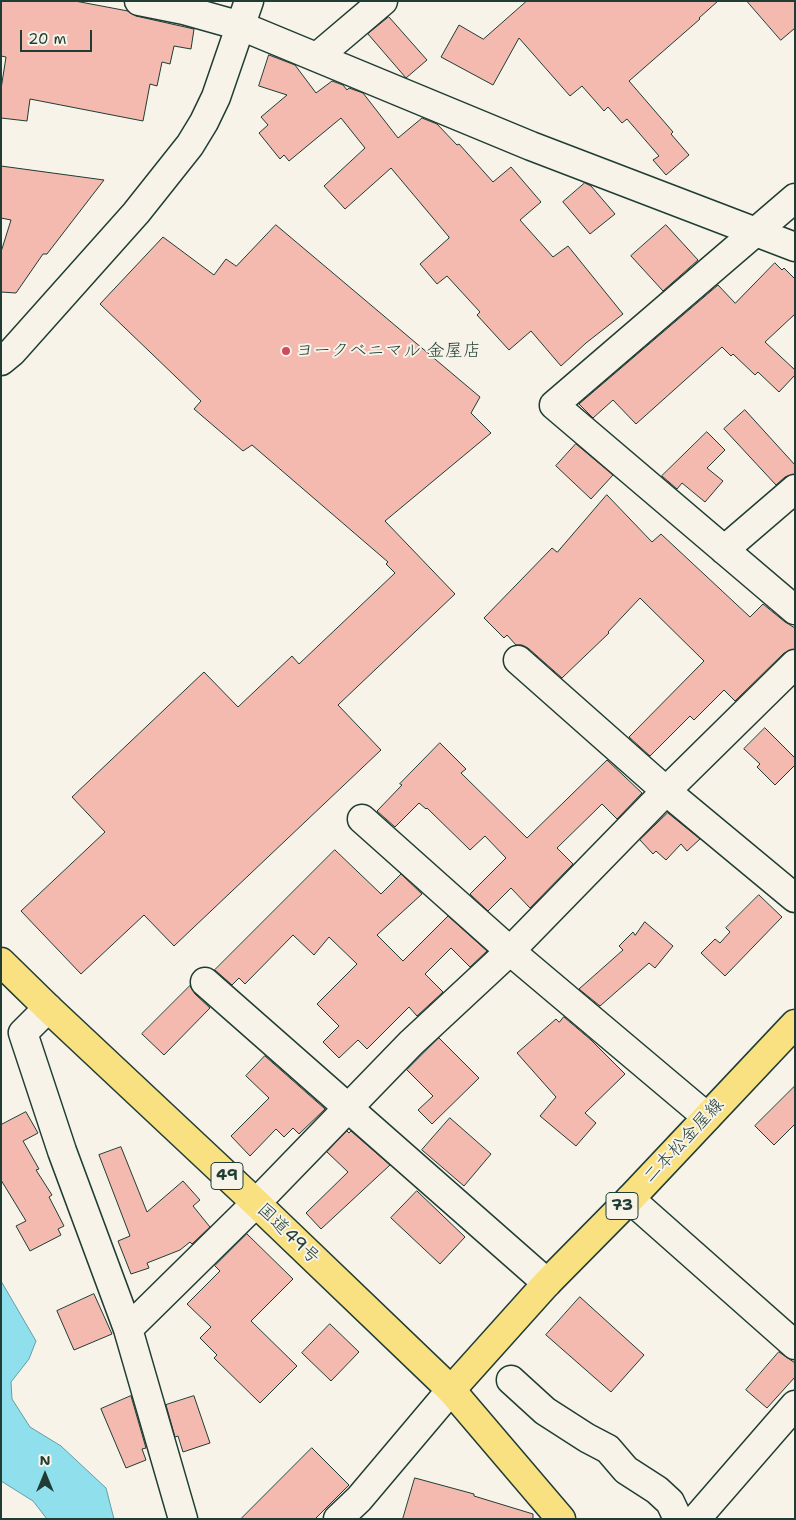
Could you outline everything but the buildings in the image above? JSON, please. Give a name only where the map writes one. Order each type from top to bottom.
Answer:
[{"type":"main road","name":"国道49号","points":[[1,962],[451,1390],[561,1519]]},
{"type":"main road","name":"二本松金屋線","points":[[451,1390],[547,1283],[630,1199],[795,1024]]},
{"type":"street","points":[[139,1],[184,10],[245,13],[317,57],[531,146],[795,246]]},
{"type":"street","points":[[317,57],[382,1]]},
{"type":"street","points":[[5,354],[136,213],[190,145],[216,97],[245,13]]},
{"type":"street","points":[[795,198],[554,406],[795,610]]},
{"type":"street","points":[[724,550],[795,489]]},
{"type":"street","points":[[518,660],[666,790],[795,898]]},
{"type":"street","points":[[128,1329],[256,1203],[411,1043],[510,952],[666,790],[795,664]]},
{"type":"street","points":[[362,819],[510,952],[707,1117]]},
{"type":"street","points":[[205,982],[547,1283]]},
{"type":"street","points":[[48,1008],[23,1033],[62,1151],[128,1329],[183,1519]]},
{"type":"street","points":[[630,1199],[795,1346]]},
{"type":"street","points":[[511,1380],[545,1411],[608,1449],[626,1470],[657,1490],[670,1502],[678,1519]]},
{"type":"street","points":[[338,1519],[359,1499],[451,1390]]},
{"type":"street","points":[[696,1519],[795,1405]]},
{"type":"water","points":[[1,1281],[36,1341],[29,1359],[11,1382],[12,1399],[30,1427],[61,1446],[106,1488],[114,1519],[47,1519],[33,1501],[1,1481]]},
{"type":"place","name":"ヨークベニマル 金屋店","points":[[286,351]]}]
